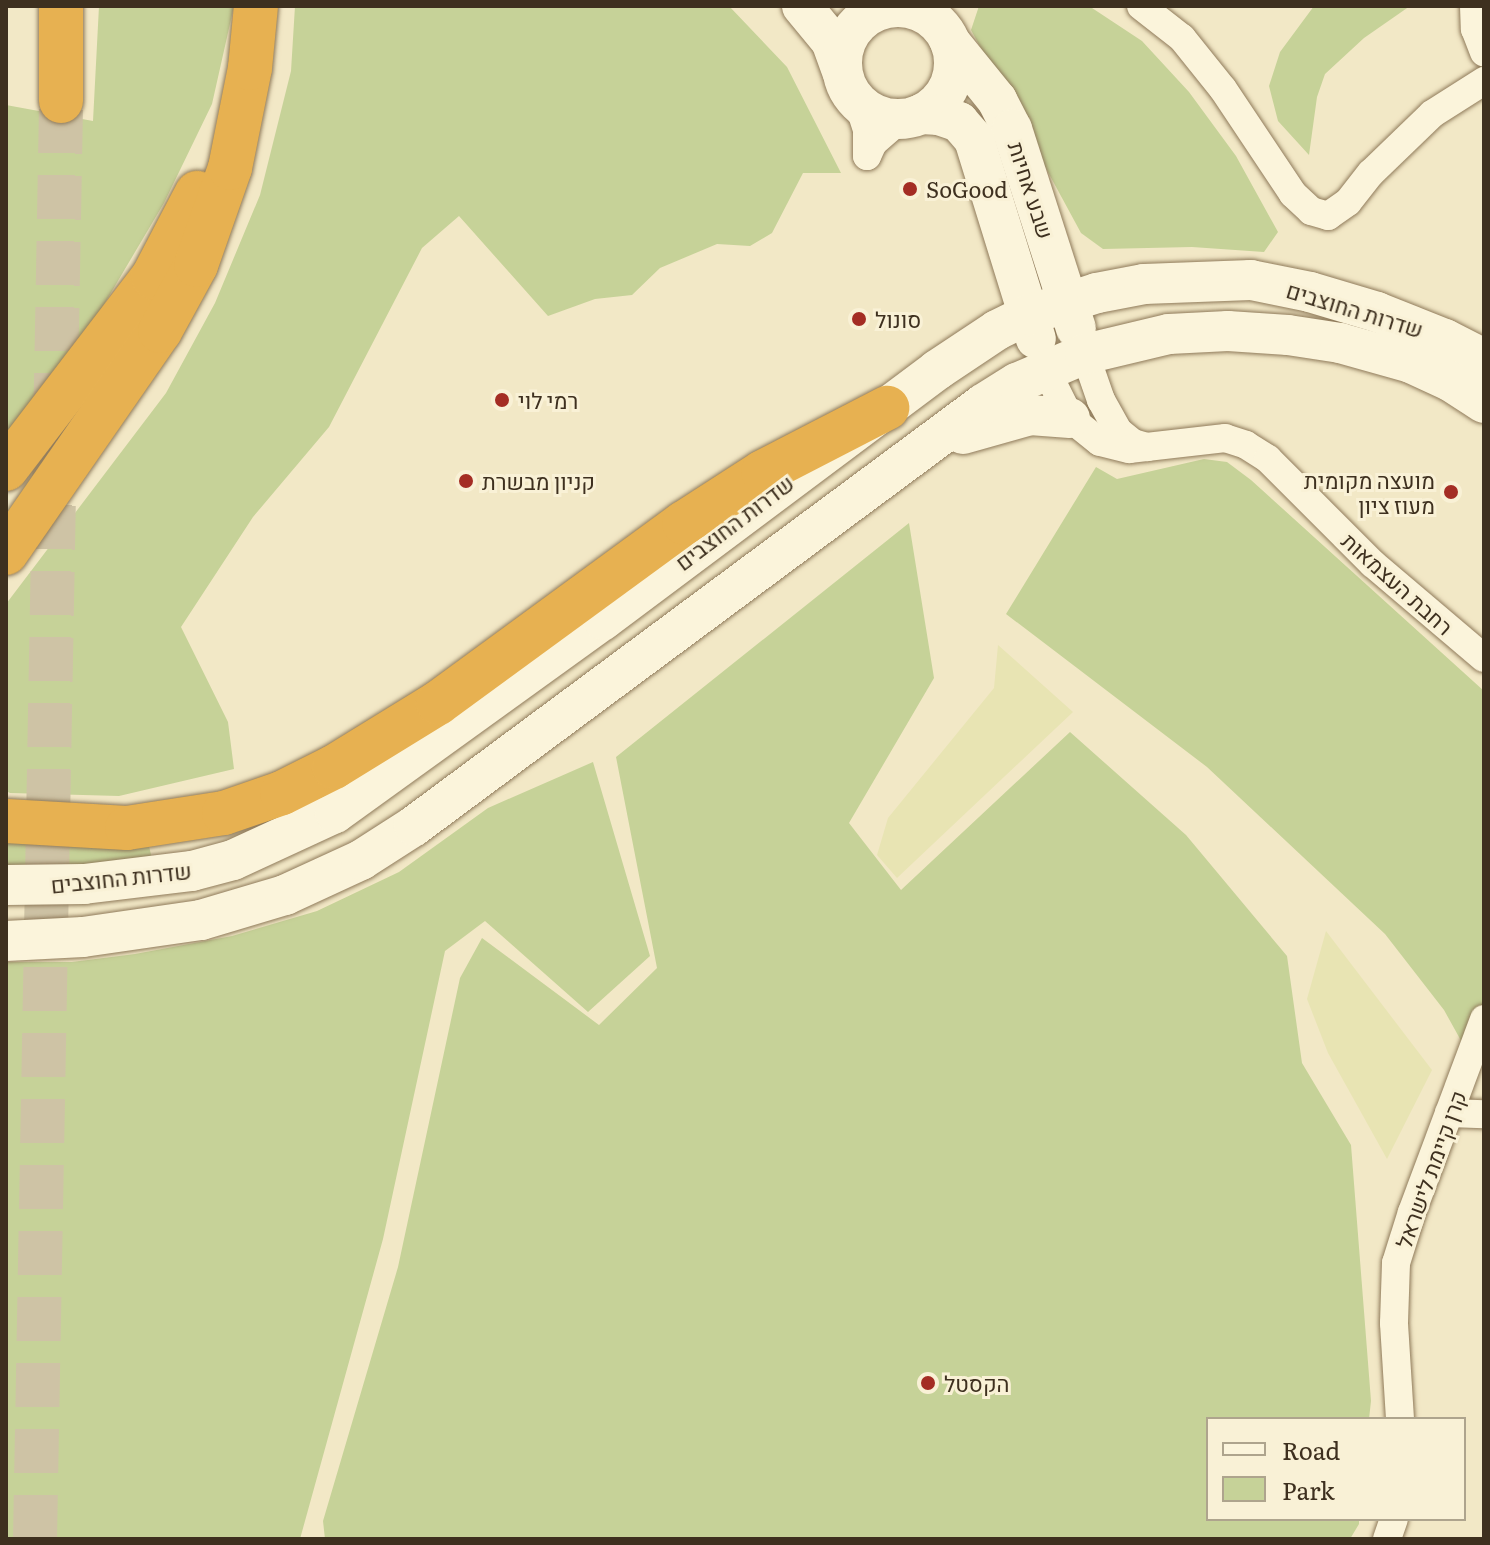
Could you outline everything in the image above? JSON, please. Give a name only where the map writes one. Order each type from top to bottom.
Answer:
[{"type":"highway","points":[[61,6],[61,101]]},
{"type":"highway","points":[[6,469],[144,289],[190,211],[219,142],[253,6]]},
{"type":"highway","points":[[6,553],[160,331],[196,265],[230,168],[250,68],[253,6]]},
{"type":"highway","points":[[6,821],[127,828],[224,813],[282,793],[334,767],[438,703],[672,531],[739,488],[887,408]]},
{"type":"main road","points":[[802,6],[831,41],[850,87],[877,115],[910,117],[943,96],[950,83],[954,56],[942,24],[917,10],[835,6]]},
{"type":"main road","points":[[850,87],[846,40],[865,16],[886,7]]},
{"type":"main road","name":"שבע אחיות","points":[[942,24],[1002,109],[1085,354]]},
{"type":"main road","name":"שבע אחיות","points":[[910,117],[939,115],[968,130],[981,153],[1046,370]]},
{"type":"main road","points":[[960,354],[975,333],[991,298],[997,268],[1000,215]]},
{"type":"main road","points":[[1046,232],[1057,247],[1085,266],[1144,284]]},
{"type":"main road","name":"שדרות החוצבים","points":[[6,885],[84,884],[192,871],[233,860],[335,813],[567,647],[960,354],[1028,315],[1067,302],[1144,284],[1224,278],[1273,284],[1377,312],[1445,339],[1484,359]]},
{"type":"main road","name":"שדרות החוצבים","points":[[6,941],[83,937],[201,920],[285,895],[361,860],[512,753],[983,404],[1046,370],[1085,354],[1169,334],[1228,331],[1288,335],[1340,343],[1411,363],[1450,381],[1484,403]]},
{"type":"main road","points":[[921,448],[1030,415],[1070,418]]},
{"type":"street","points":[[1141,6],[1182,38],[1223,89],[1293,194],[1311,211],[1328,216],[1348,202],[1377,167],[1432,114],[1484,81]]},
{"type":"street","points":[[1474,6],[1475,29],[1484,52]]},
{"type":"street","points":[[1085,354],[1101,400],[1118,431],[1133,443],[1148,448]]},
{"type":"street","name":"רחבת העצמאות","points":[[1046,370],[1070,418],[1100,442],[1129,449],[1206,437],[1225,438],[1246,445],[1268,459],[1373,564],[1484,658]]},
{"type":"street","name":"קרן קיימת לישראל","points":[[1400,1417],[1394,1312],[1396,1263],[1484,1019]]},
{"type":"street","points":[[1449,1113],[1484,1114]]},
{"type":"shaded area","points":[[998,645],[1073,712],[897,878],[877,855],[888,818],[994,688]]},
{"type":"shaded area","points":[[1326,931],[1432,1070],[1387,1159],[1328,1053],[1307,999]]},
{"type":"green space","points":[[99,6],[234,6],[212,104],[164,203],[96,318],[6,441],[6,105],[93,121]]},
{"type":"green space","points":[[295,6],[729,6],[787,67],[841,173],[803,173],[772,233],[750,246],[717,244],[660,268],[632,295],[595,299],[548,316],[459,216],[422,248],[329,427],[253,517],[181,627],[228,722],[234,769],[119,796],[10,793],[6,791],[6,604],[166,393],[215,303],[260,195],[291,71]]},
{"type":"green space","points":[[979,6],[1089,6],[1142,41],[1189,92],[1236,156],[1278,232],[1264,252],[1192,247],[1103,249],[1081,233],[971,30]]},
{"type":"green space","points":[[1314,6],[1410,6],[1364,38],[1325,74],[1317,97],[1309,155],[1278,121],[1269,86],[1280,52]]},
{"type":"green space","points":[[1204,459],[1227,462],[1251,480],[1484,691],[1484,1055],[1469,1055],[1444,1010],[1385,934],[1207,767],[1006,614],[1096,467],[1117,479]]},
{"type":"green space","points":[[909,523],[934,678],[849,823],[901,890],[1070,732],[1186,835],[1287,956],[1302,1063],[1351,1145],[1371,1401],[1369,1417],[1206,1417],[1206,1521],[1359,1521],[1350,1539],[325,1539],[323,1521],[398,1267],[460,978],[482,938],[599,1025],[657,968],[616,757]]},
{"type":"green space","points":[[593,762],[650,956],[588,1012],[485,921],[445,951],[383,1239],[300,1539],[6,1539],[6,962],[72,962],[135,954],[232,936],[317,911],[399,872],[488,808]]},
{"type":"green space","points":[[6,835],[147,838],[154,867],[6,868]]},
{"type":"tunnel","points":[[35,1539],[61,101]]},
{"type":"place","name":"SoGood","points":[[910,189]]},
{"type":"place","name":"סונול","points":[[859,319]]},
{"type":"place","name":"רמי לוי","points":[[502,400]]},
{"type":"place","name":"קניון מבשרת","points":[[466,481]]},
{"type":"place","name":"מועצה מקומית מעוז ציון","points":[[1451,492]]},
{"type":"place","name":"הקסטל","points":[[928,1383]]}]
